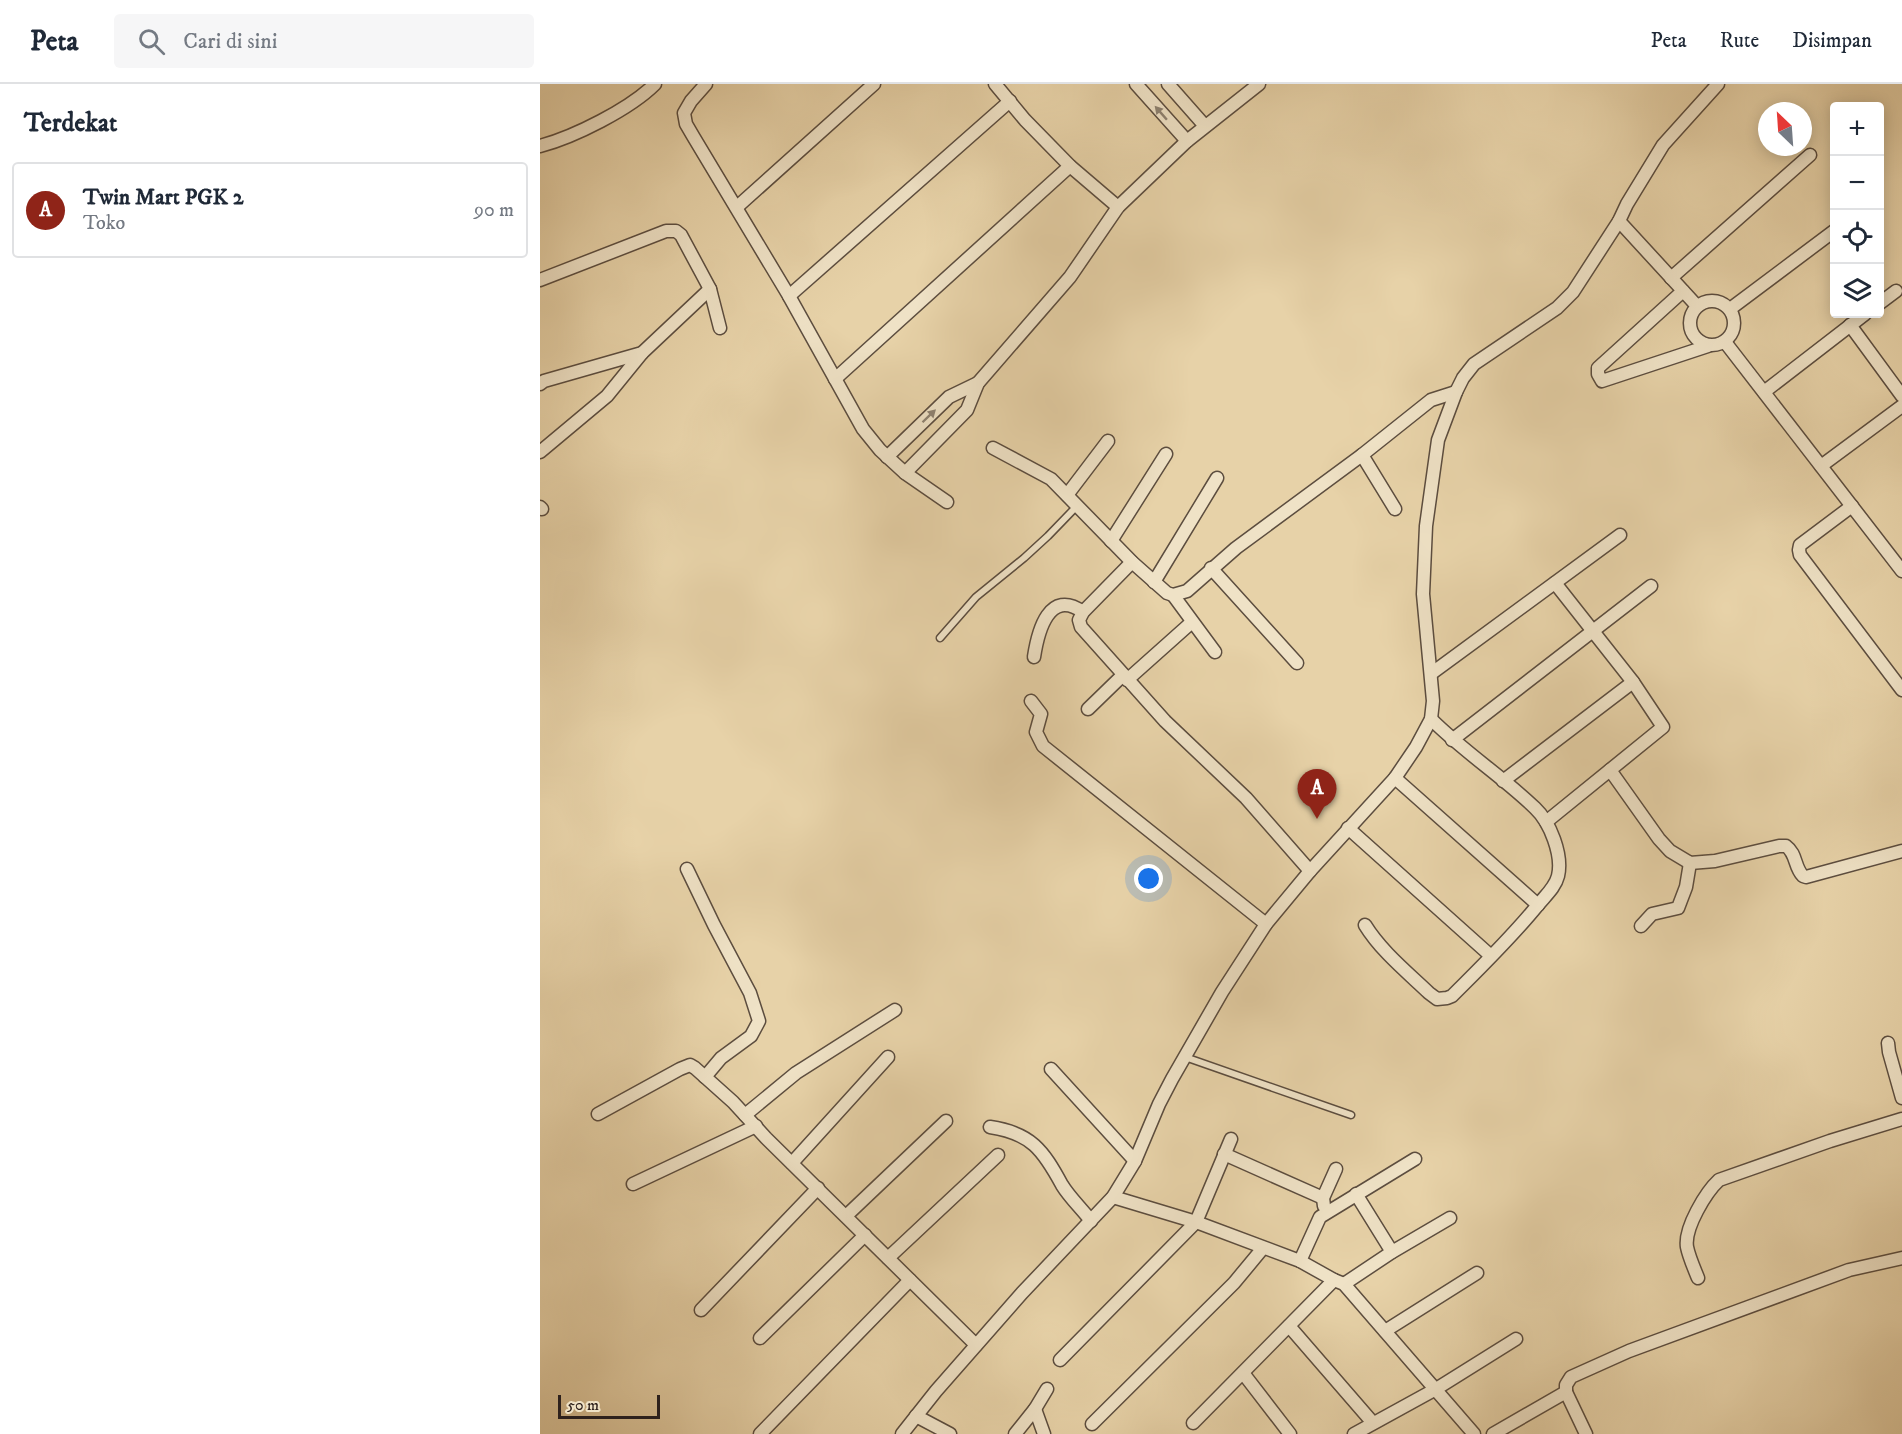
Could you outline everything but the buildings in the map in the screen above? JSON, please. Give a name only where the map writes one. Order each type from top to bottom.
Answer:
[{"type":"street","points":[[540,146],[557,141],[600,121],[647,92],[655,84]]},
{"type":"street","points":[[706,84],[684,113],[686,124],[789,296],[863,429],[904,473],[947,502]]},
{"type":"street","points":[[737,207],[874,84]]},
{"type":"street","points":[[995,84],[1025,120],[1070,166],[1118,207]]},
{"type":"street","points":[[1136,84],[1187,141]]},
{"type":"street","points":[[1168,84],[1205,126]]},
{"type":"street","points":[[904,473],[967,410],[978,383],[1070,277],[1118,207],[1187,141],[1259,84]]},
{"type":"street","points":[[902,1434],[1022,1293],[1113,1197],[1136,1161],[1159,1104],[1185,1057],[1222,992],[1266,924],[1310,871],[1395,778],[1416,747],[1431,719],[1433,701],[1423,594],[1426,526],[1438,440],[1456,392],[1474,364],[1557,308],[1565,300],[1592,265],[1664,145],[1718,84]]},
{"type":"street","points":[[789,296],[1010,101]]},
{"type":"street","points":[[1671,278],[1809,156]]},
{"type":"street","points":[[835,379],[1070,166]]},
{"type":"street","points":[[1619,221],[1697,306]]},
{"type":"street","points":[[540,280],[666,231],[676,231],[681,235],[710,289],[720,328]]},
{"type":"street","points":[[1730,309],[1830,234]]},
{"type":"street","points":[[541,448],[566,432],[607,396],[642,353],[710,289]]},
{"type":"street","points":[[1683,291],[1598,368],[1598,374],[1602,381],[1725,342],[1734,327],[1730,309],[1714,300],[1697,306],[1689,321],[1694,337],[1708,346]]},
{"type":"street","points":[[1884,300],[1896,291]]},
{"type":"street","points":[[1764,392],[1860,318]]},
{"type":"street","points":[[1850,325],[1902,396]]},
{"type":"street","points":[[1725,342],[1902,571]]},
{"type":"street","points":[[540,384],[642,353]]},
{"type":"street","points":[[887,457],[949,397],[978,383]]},
{"type":"street","points":[[1173,595],[1187,591],[1211,568],[1362,455],[1431,400],[1456,392]]},
{"type":"street","points":[[1821,466],[1902,406]]},
{"type":"street","points":[[1067,495],[1108,441]]},
{"type":"street","points":[[993,448],[1044,474],[1067,495],[1132,562],[1173,595],[1215,652]]},
{"type":"street","points":[[1111,541],[1166,454]]},
{"type":"street","points":[[1362,455],[1395,509]]},
{"type":"street","points":[[1154,582],[1217,478]]},
{"type":"street","points":[[1852,506],[1800,545],[1800,555],[1902,690]]},
{"type":"street","points":[[1432,673],[1620,535]]},
{"type":"street","points":[[1132,562],[1083,612],[1079,620],[1081,627],[1165,721],[1246,798],[1310,871]]},
{"type":"street","points":[[1211,568],[1296,663]]},
{"type":"street","points":[[1546,822],[1663,726],[1633,682],[1555,583]]},
{"type":"street","points":[[1452,740],[1651,586]]},
{"type":"street","points":[[1034,657],[1040,629],[1050,612],[1069,604],[1083,612]]},
{"type":"street","points":[[1088,710],[1192,622]]},
{"type":"street","points":[[1503,781],[1633,682]]},
{"type":"street","points":[[1031,701],[1041,714],[1036,732],[1043,746],[1266,924]]},
{"type":"street","points":[[1365,925],[1383,948],[1437,999],[1447,998],[1452,996],[1516,932],[1554,886],[1559,867],[1555,847],[1546,822],[1537,809],[1452,740],[1431,719]]},
{"type":"street","points":[[1610,770],[1659,839],[1670,851],[1690,863],[1715,861],[1786,846],[1794,855],[1798,871],[1806,877],[1902,851]]},
{"type":"street","points":[[1395,778],[1538,905]]},
{"type":"street","points":[[1348,828],[1491,956]]},
{"type":"street","points":[[1641,926],[1652,914],[1678,908],[1686,887],[1690,863]]},
{"type":"street","points":[[687,869],[750,993],[759,1021],[751,1036],[721,1058],[705,1077]]},
{"type":"street","points":[[745,1115],[796,1073],[895,1010]]},
{"type":"street","points":[[1888,1043],[1902,1098]]},
{"type":"street","points":[[792,1163],[888,1057]]},
{"type":"street","points":[[598,1114],[686,1066],[690,1065],[695,1068],[976,1345]]},
{"type":"street","points":[[1052,1069],[1136,1161]]},
{"type":"street","points":[[1698,1278],[1687,1246],[1687,1238],[1708,1193],[1719,1180],[1830,1141],[1902,1119]]},
{"type":"street","points":[[846,1216],[946,1121]]},
{"type":"street","points":[[633,1184],[756,1126]]},
{"type":"street","points":[[990,1127],[1018,1133],[1042,1152],[1063,1186],[1091,1221]]},
{"type":"street","points":[[1060,1360],[1196,1222],[1231,1139]]},
{"type":"street","points":[[1224,1154],[1323,1198]]},
{"type":"street","points":[[888,1258],[998,1155]]},
{"type":"street","points":[[1300,1261],[1317,1221],[1325,1213],[1416,1159]]},
{"type":"street","points":[[1325,1213],[1323,1198],[1336,1169]]},
{"type":"street","points":[[701,1310],[818,1188]]},
{"type":"street","points":[[1356,1194],[1392,1252]]},
{"type":"street","points":[[1113,1197],[1196,1222],[1300,1261],[1339,1282],[1385,1331],[1474,1434]]},
{"type":"street","points":[[1193,1423],[1289,1326],[1339,1282],[1450,1218]]},
{"type":"street","points":[[760,1338],[865,1235]]},
{"type":"street","points":[[1092,1424],[1234,1283],[1263,1248]]},
{"type":"street","points":[[1586,1434],[1566,1392],[1566,1385],[1571,1377],[1629,1350],[1849,1270],[1902,1258]]},
{"type":"street","points":[[1385,1331],[1477,1273]]},
{"type":"street","points":[[760,1434],[910,1280]]},
{"type":"street","points":[[1289,1326],[1373,1423]]},
{"type":"street","points":[[1354,1434],[1436,1389],[1516,1339]]},
{"type":"street","points":[[1243,1373],[1290,1434]]},
{"type":"street","points":[[1015,1434],[1035,1409],[1047,1389]]},
{"type":"street","points":[[1494,1434],[1566,1392]]},
{"type":"street","points":[[1035,1409],[1044,1434]]},
{"type":"street","points":[[916,1416],[950,1434]]},
{"type":"lane","points":[[940,638],[976,597],[1048,536],[1077,506]]},
{"type":"lane","points":[[1185,1057],[1351,1115]]},
{"type":"place","name":"Twin Mart PGK 2","points":[[1317,819]]}]
